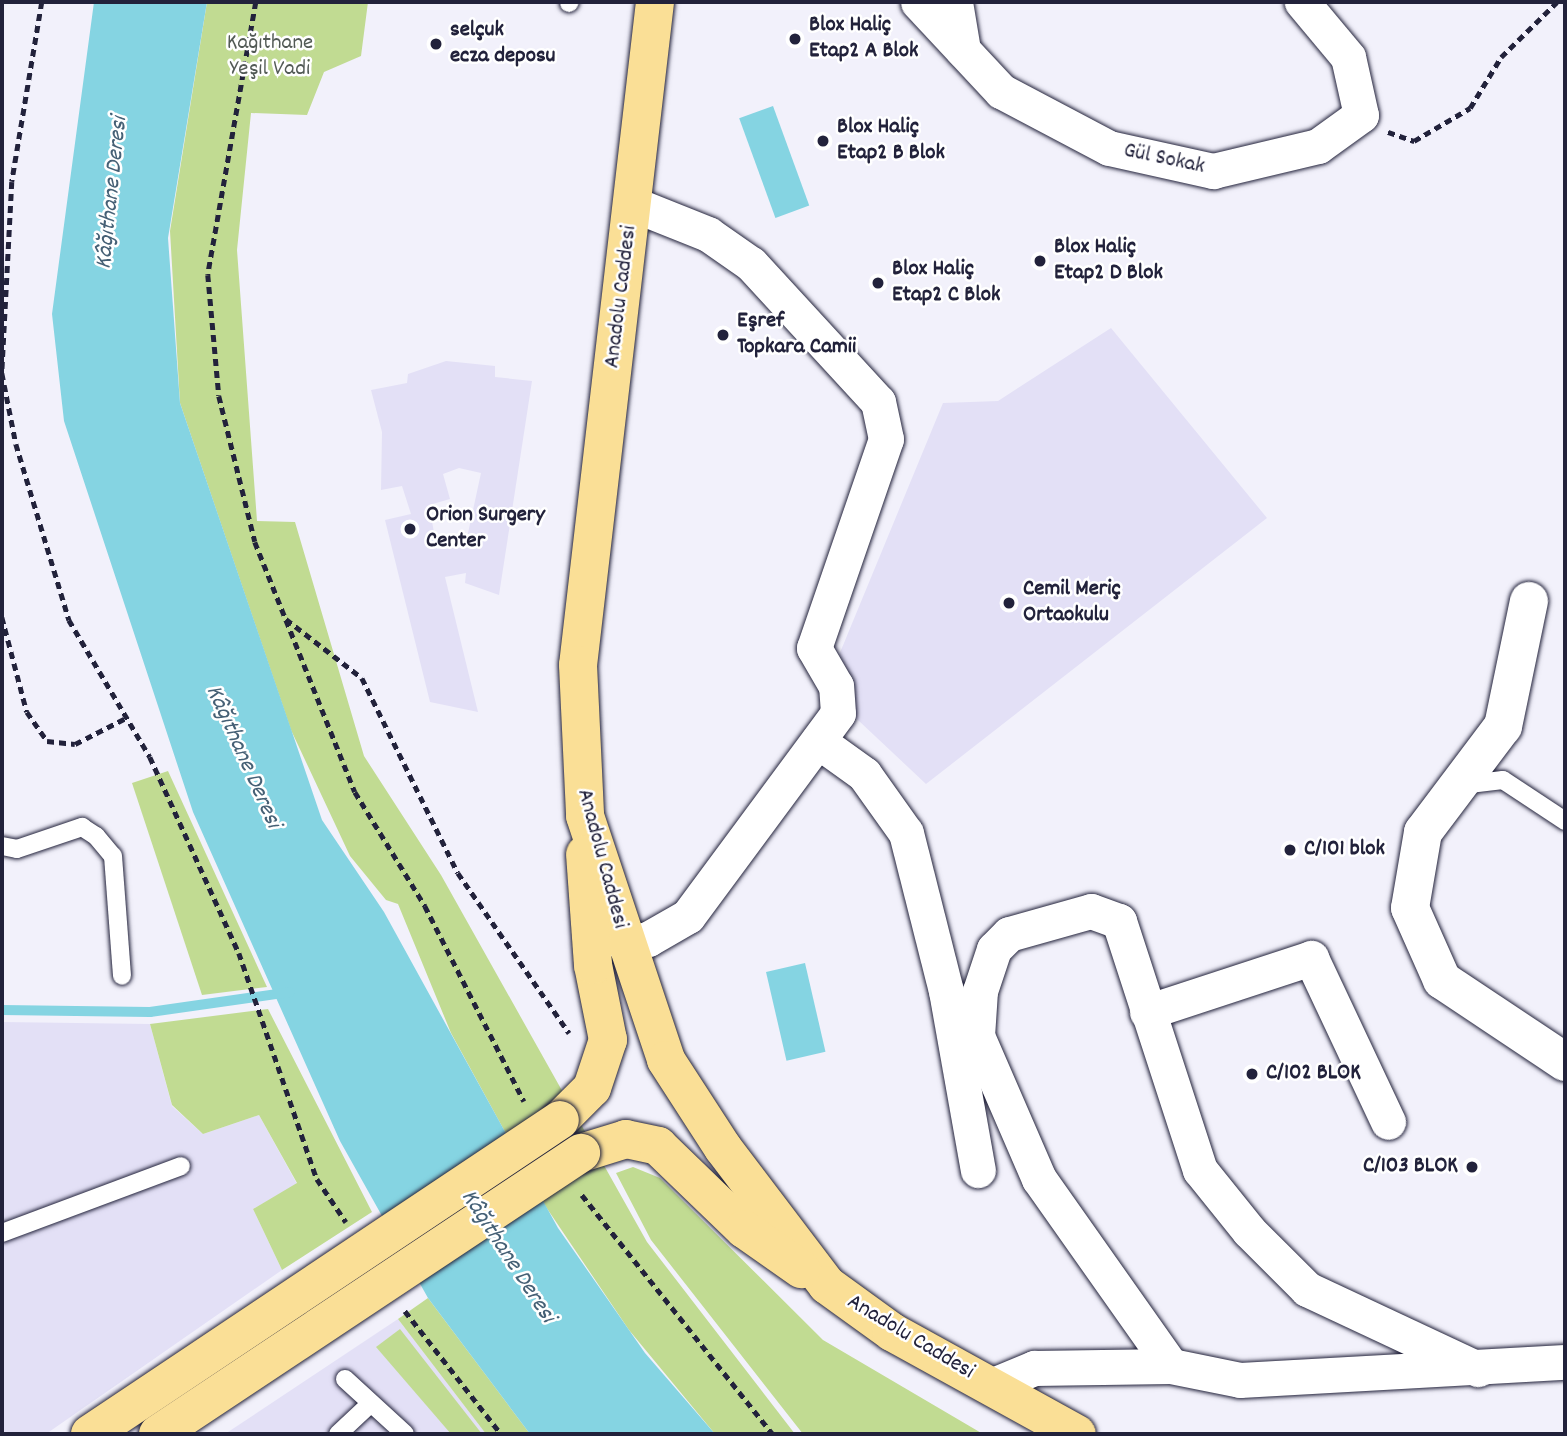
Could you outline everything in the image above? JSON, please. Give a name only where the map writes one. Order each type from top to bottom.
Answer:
[{"type":"main road","name":"Anadolu Caddesi","points":[[655,2],[578,665],[585,816],[624,944],[679,1083],[827,1285],[892,1332],[1077,1434]]},
{"type":"main road","points":[[90,1434],[545,1116],[592,1088],[608,1040],[585,898],[585,816]]},
{"type":"main road","points":[[158,1434],[580,1171],[626,1139],[658,1146],[744,1229],[827,1285]]},
{"type":"street","name":"Gül Sokak","points":[[918,2],[1001,91],[1109,148],[1213,171],[1318,146],[1361,115],[1348,57],[1302,2]]},
{"type":"street","points":[[955,2],[963,50]]},
{"type":"street","points":[[624,944],[674,928],[688,916],[838,713],[836,686],[814,648],[886,439],[878,402],[751,264],[708,233],[633,204]]},
{"type":"street","points":[[1529,601],[1503,726],[1423,832],[1410,908],[1442,980],[1565,1062]]},
{"type":"street","points":[[818,741],[864,774],[906,833],[946,991],[978,1170]]},
{"type":"street","points":[[1171,1366],[1039,1180],[978,1036],[980,991],[1002,942],[1009,934],[1091,911],[1119,920],[1200,1170],[1249,1231],[1307,1289],[1478,1369]]},
{"type":"street","points":[[1147,1012],[1311,958],[1388,1122]]},
{"type":"street","points":[[991,1386],[1034,1368],[1171,1366],[1240,1380],[1478,1369],[1565,1362]]},
{"type":"lane","points":[[1458,785],[1503,780],[1565,821]]},
{"type":"lane","points":[[2,846],[17,849],[82,827],[96,836],[113,856],[122,976]]},
{"type":"lane","points":[[2,1233],[181,1166]]},
{"type":"lane","points":[[345,1380],[405,1434]]},
{"type":"lane","points":[[338,1434],[371,1403]]},
{"type":"path","points":[[42,2],[12,183],[2,373],[16,444],[69,620],[150,757],[239,953],[317,1179]]},
{"type":"path","points":[[256,2],[208,275],[219,396],[255,541],[355,792],[425,906],[545,1116]]},
{"type":"path","points":[[1414,141],[1470,107],[1501,57],[1557,2]]},
{"type":"path","points":[[2,617],[27,712],[47,741],[75,744],[126,718]]},
{"type":"path","points":[[284,617],[362,678],[458,873],[572,1038]]},
{"type":"path","points":[[580,1171],[773,1434]]},
{"type":"shaded area","name":"Cemil Meriç Ortaokulu","points":[[1111,328],[1267,518],[926,784],[825,689],[943,403],[998,401]]},
{"type":"shaded area","name":"Orion Surgery Center","points":[[446,361],[495,366],[495,377],[532,381],[499,595],[465,583],[466,573],[445,577],[478,712],[430,702],[385,520],[411,514],[402,486],[381,490],[382,432],[371,390],[407,383],[408,374]],"holes":[[[459,468],[481,473],[465,547],[437,549],[429,505],[450,499],[443,474]]]},
{"type":"shaded area","points":[[2,1022],[150,1024],[172,1106],[203,1134],[259,1115],[297,1184],[253,1209],[282,1270],[46,1434],[2,1434]]},
{"type":"shaded area","points":[[398,1319],[486,1434],[225,1434]]},
{"type":"green space","name":"Kağıthane Yeşil Vadi","points":[[207,2],[368,2],[361,56],[324,72],[307,115],[251,113],[237,250],[257,521],[295,522],[364,756],[441,875],[647,1242],[795,1434],[715,1434],[629,1330],[546,1207],[451,1033],[398,904],[386,900],[350,856],[291,730],[180,403],[170,231]]},
{"type":"green space","points":[[168,771],[267,987],[202,995],[132,783]]},
{"type":"green space","points":[[268,1009],[372,1212],[282,1270],[253,1209],[297,1183],[259,1115],[203,1134],[172,1105],[150,1024]]},
{"type":"green space","points":[[633,1167],[660,1178],[823,1340],[983,1434],[803,1434],[651,1240],[616,1173]]},
{"type":"green space","points":[[428,1298],[530,1434],[486,1434],[398,1319]]},
{"type":"green space","points":[[400,1329],[482,1434],[451,1434],[376,1347]]},
{"type":"water","name":"Kâğıthane Deresi","points":[[94,2],[207,2],[168,238],[180,403],[322,820],[384,912],[558,1228],[645,1353],[715,1434],[530,1434],[428,1298],[340,1141],[193,812],[64,421],[52,314]]},
{"type":"water","points":[[773,106],[809,206],[775,218],[739,118]]},
{"type":"water","points":[[805,963],[825,1052],[786,1061],[766,972]]},
{"type":"waterway","points":[[2,1010],[150,1012],[290,992]]},
{"type":"place","name":"Blox Haliç Etap2 A Blok","points":[[795,39]]},
{"type":"place","name":"selçuk ecza deposu","points":[[436,44]]},
{"type":"place","name":"Blox Haliç Etap2 B Blok","points":[[823,141]]},
{"type":"place","name":"Blox Haliç Etap2 D Blok","points":[[1040,261]]},
{"type":"place","name":"Blox Haliç Etap2 C Blok","points":[[878,283]]},
{"type":"place","name":"Eşref Topkara Camii","points":[[723,335]]},
{"type":"place","name":"Orion Surgery Center","points":[[410,529]]},
{"type":"place","name":"Cemil Meriç Ortaokulu","points":[[1009,603]]},
{"type":"place","name":"C/101 blok","points":[[1290,850]]},
{"type":"place","name":"C/102 BLOK","points":[[1252,1074]]},
{"type":"place","name":"C/103 BLOK","points":[[1472,1167]]}]
